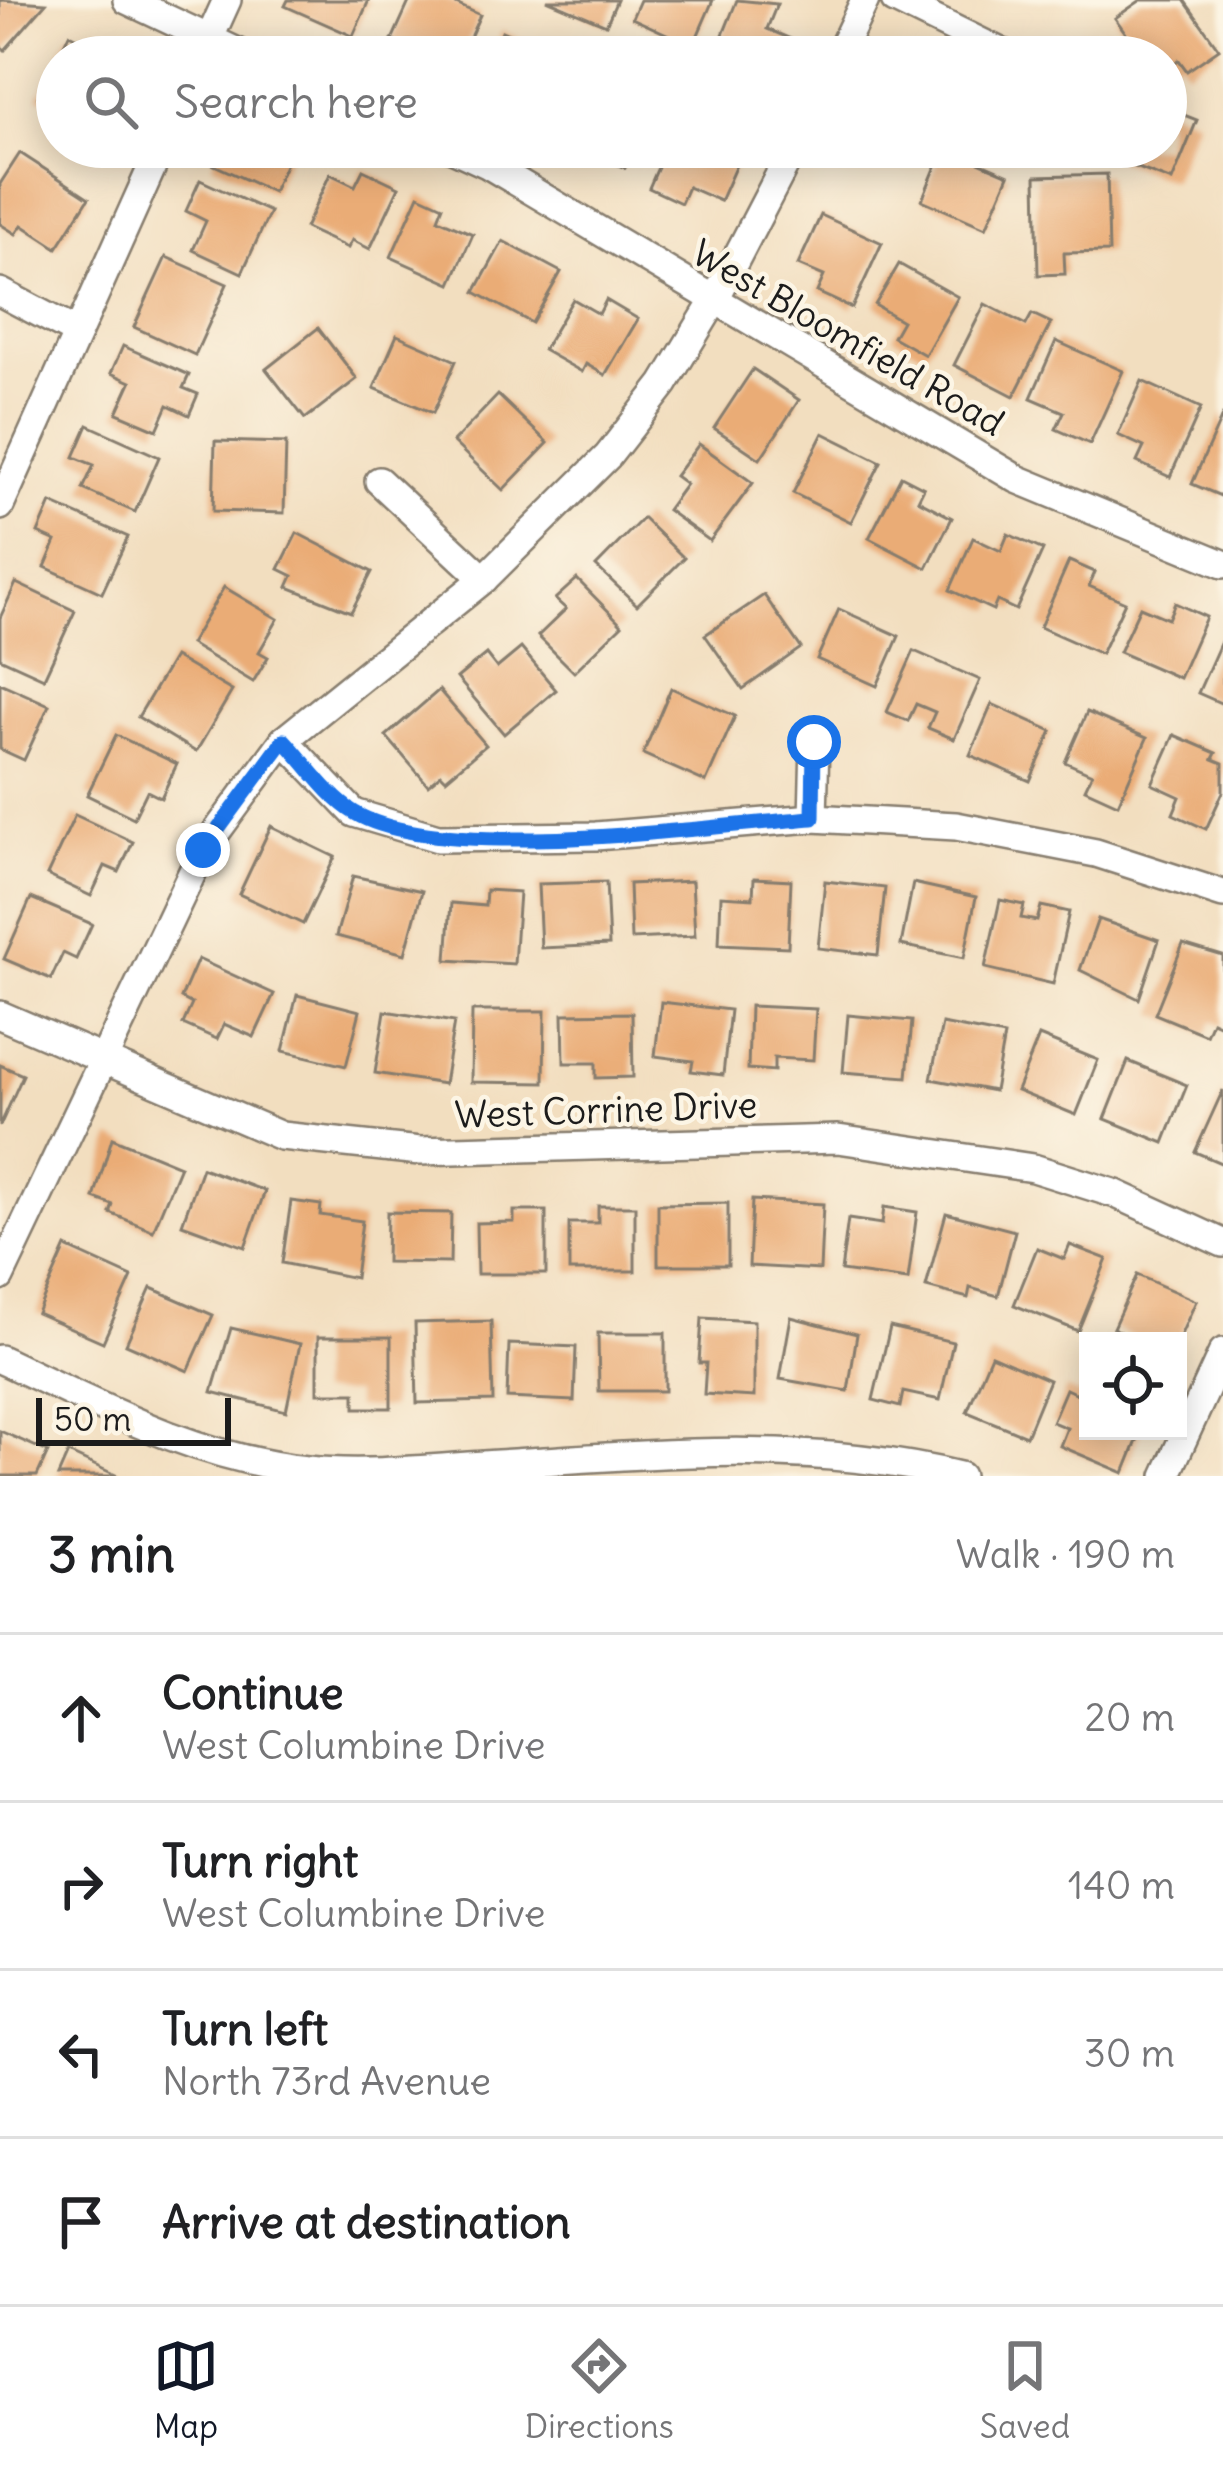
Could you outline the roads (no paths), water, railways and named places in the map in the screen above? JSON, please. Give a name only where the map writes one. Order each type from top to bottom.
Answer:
[{"type":"street","points":[[127,0],[186,36]]},
{"type":"street","points":[[211,36],[227,0]]},
{"type":"street","points":[[848,36],[865,0]]},
{"type":"street","points":[[895,0],[968,36]]},
{"type":"street","points":[[0,506],[151,168]]},
{"type":"street","name":"West Bloomfield Road","points":[[494,168],[713,303],[1017,479],[1223,564]]},
{"type":"street","points":[[0,1277],[203,850],[284,740],[484,579],[608,457],[664,384],[713,303],[783,168]]},
{"type":"street","points":[[0,292],[76,332]]},
{"type":"street","points":[[379,481],[484,579]]},
{"type":"street","points":[[284,740],[355,813],[438,838],[596,836],[813,818],[956,826],[1096,853],[1223,894]]},
{"type":"street","points":[[813,818],[814,742]]},
{"type":"street","name":"West Corrine Drive","points":[[0,1015],[99,1062],[281,1136],[397,1149],[838,1139],[1033,1168],[1116,1194],[1223,1243]]},
{"type":"street","points":[[1166,1476],[1223,1352]]},
{"type":"street","points":[[0,1360],[165,1437],[203,1450],[304,1469],[354,1473],[605,1457],[788,1452],[912,1464],[960,1476]]}]
